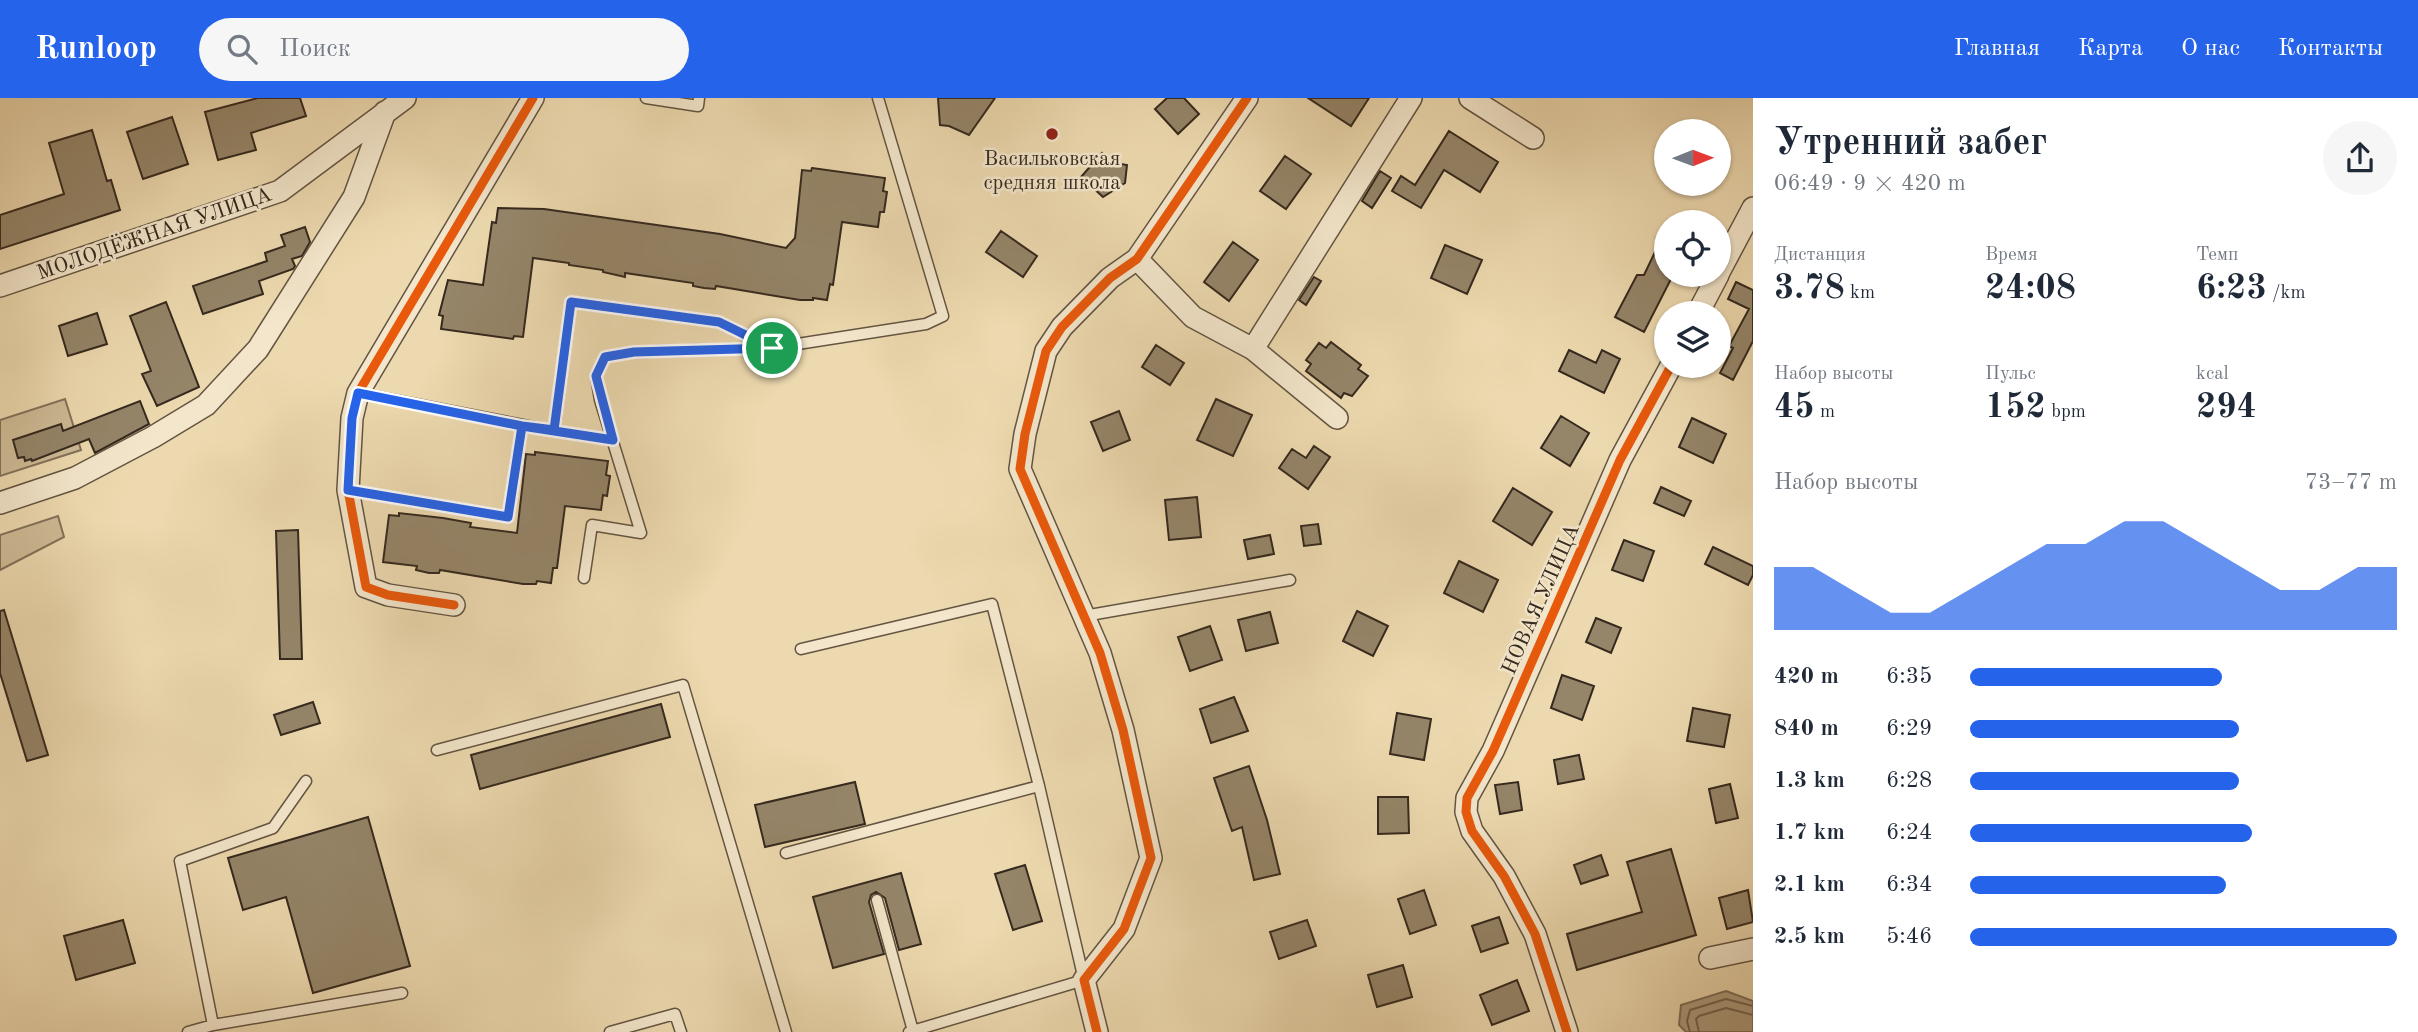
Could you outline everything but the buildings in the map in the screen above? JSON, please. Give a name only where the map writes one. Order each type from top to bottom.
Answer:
[{"type":"street","name":"МОЛОДЁЖНАЯ УЛИЦА","points":[[0,286],[280,191],[405,98]]},
{"type":"street","points":[[454,605],[388,596],[366,587],[348,490],[352,418],[358,393],[533,98]]},
{"type":"street","points":[[1097,1032],[1084,980],[1124,929],[1151,858],[1124,730],[1100,653],[1020,470],[1025,434],[1046,351],[1062,327],[1110,278],[1137,259],[1247,98]]},
{"type":"street","points":[[1253,349],[1410,98]]},
{"type":"street","points":[[1470,98],[1533,138]]},
{"type":"street","points":[[0,503],[75,478],[153,437],[206,405],[258,349],[354,197],[385,112]]},
{"type":"street","points":[[1731,249],[1753,208]]},
{"type":"street","points":[[1137,259],[1193,317],[1253,349],[1337,418]]},
{"type":"street","name":"НОВАЯ УЛИЦА","points":[[1567,1032],[1535,934],[1504,876],[1472,831],[1466,812],[1467,798],[1493,751],[1620,460],[1664,378]]},
{"type":"street","points":[[1710,958],[1753,949]]},
{"type":"lane","points":[[646,98],[698,106],[699,98]]},
{"type":"lane","points":[[584,578],[592,525],[641,533],[596,376],[605,357],[634,352],[772,348],[926,324],[943,316],[878,98]]},
{"type":"lane","points":[[554,430],[571,302],[719,322],[772,348]]},
{"type":"lane","points":[[358,393],[522,426],[613,440]]},
{"type":"lane","points":[[348,490],[508,517],[522,426]]},
{"type":"lane","points":[[1084,616],[1290,580]]},
{"type":"lane","points":[[801,649],[992,604],[1039,786],[1084,980],[911,1032],[877,900]]},
{"type":"lane","points":[[437,750],[683,685],[786,1032]]},
{"type":"lane","points":[[213,1025],[180,861],[273,828],[306,781]]},
{"type":"lane","points":[[786,853],[1039,786]]},
{"type":"lane","points":[[188,1032],[213,1025],[402,993]]},
{"type":"lane","points":[[610,1032],[675,1014],[681,1032]]},
{"type":"shaded area","points":[[65,399],[81,450],[0,476],[0,420]]},
{"type":"shaded area","points":[[58,516],[64,537],[0,570],[0,535]]},
{"type":"water","points":[[1726,991],[1753,1001],[1753,1032],[1686,1032],[1679,1025],[1681,1005]]},
{"type":"cycle path","points":[[454,605],[388,595],[366,587],[348,490],[352,418],[358,393],[533,98]]},
{"type":"cycle path","points":[[1097,1032],[1084,980],[1124,929],[1151,858],[1123,730],[1100,653],[1020,469],[1025,434],[1046,351],[1062,327],[1110,278],[1137,259],[1247,98]]},
{"type":"cycle path","points":[[1567,1032],[1535,934],[1504,876],[1472,831],[1466,812],[1467,798],[1493,751],[1620,460],[1664,378]]},
{"type":"place","name":"Васильковская средняя школа","points":[[1052,134]]},
{"type":"route","points":[[772,348],[634,352],[605,357],[596,376],[600,400],[613,440],[522,426],[358,393],[352,418],[348,490],[508,517],[522,426],[554,430],[571,302],[719,322],[772,348]]}]
